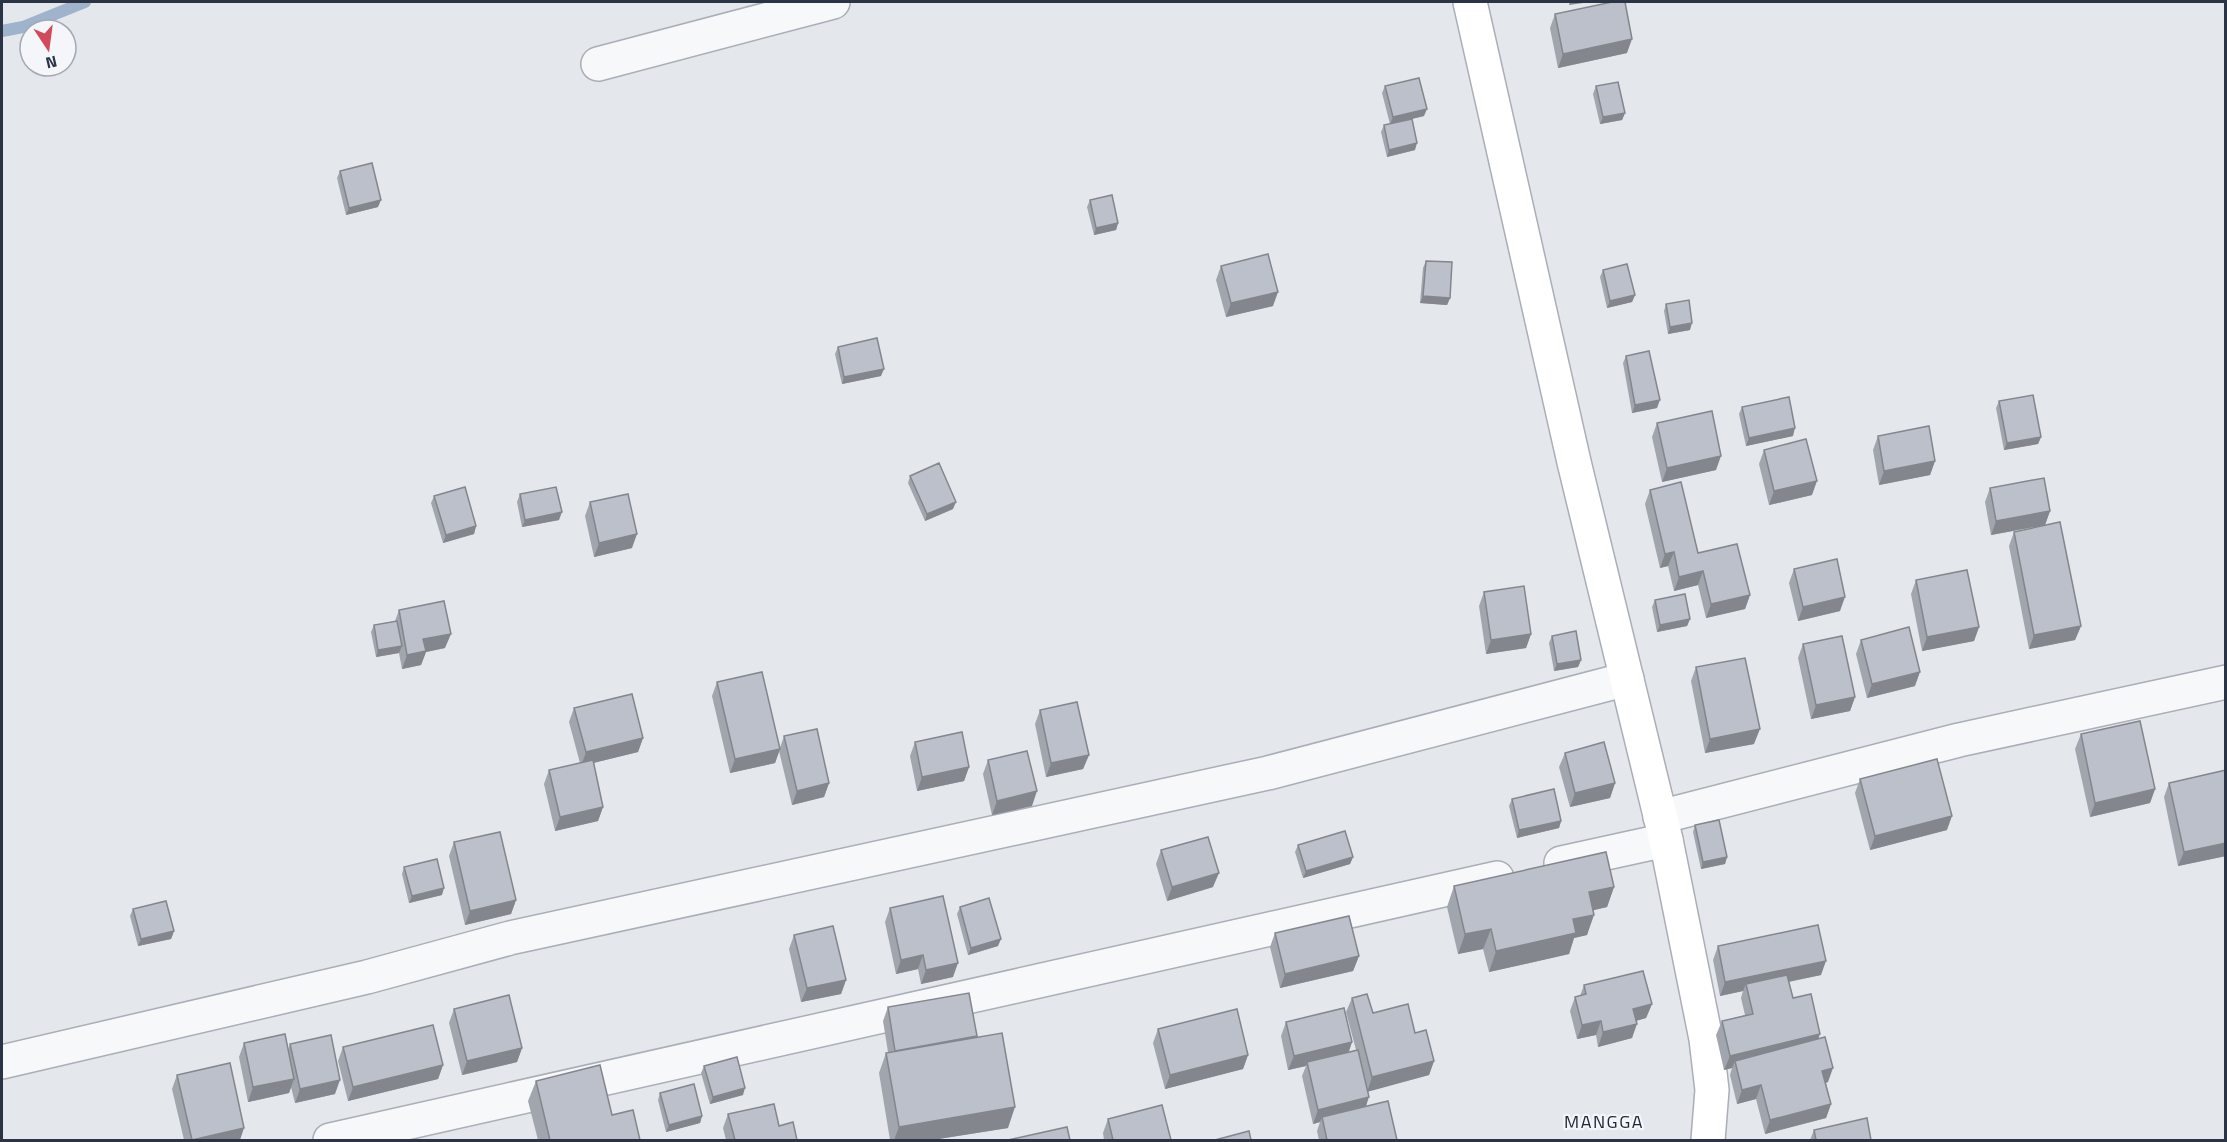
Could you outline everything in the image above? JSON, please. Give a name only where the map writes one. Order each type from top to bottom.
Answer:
[{"type":"street","points":[[598,64],[833,2]]},
{"type":"street","points":[[1470,2],[1571,450],[1663,829],[1706,1039],[1712,1090],[1708,1140]]},
{"type":"street","points":[[2,1062],[367,977],[510,938],[1268,773],[1627,679]]},
{"type":"street","points":[[330,1140],[1663,829],[1959,740],[2226,682]]},
{"type":"building","points":[[1612,2],[1625,2],[1632,39],[1563,54],[1555,14]]},
{"type":"building","points":[[1419,78],[1427,109],[1393,117],[1385,86]]},
{"type":"building","points":[[1618,82],[1625,113],[1603,117],[1596,86]]},
{"type":"building","points":[[1412,119],[1417,143],[1389,150],[1384,125]]},
{"type":"building","points":[[372,163],[381,200],[349,208],[340,171]]},
{"type":"building","points":[[1112,195],[1118,223],[1096,228],[1090,200]]},
{"type":"building","points":[[1268,254],[1278,292],[1231,303],[1221,266]]},
{"type":"building","points":[[1426,261],[1452,262],[1450,298],[1423,296]]},
{"type":"building","points":[[1627,264],[1635,295],[1610,301],[1603,270]]},
{"type":"building","points":[[1689,300],[1692,323],[1670,327],[1666,304]]},
{"type":"building","points":[[877,338],[884,369],[844,377],[838,347]]},
{"type":"building","points":[[1649,351],[1660,400],[1635,405],[1626,356]]},
{"type":"building","points":[[2033,395],[2041,437],[2007,443],[1999,401]]},
{"type":"building","points":[[1789,397],[1795,428],[1749,438],[1742,407]]},
{"type":"building","points":[[1712,411],[1721,456],[1667,468],[1657,423]]},
{"type":"building","points":[[1929,426],[1935,461],[1884,471],[1878,436]]},
{"type":"building","points":[[1806,439],[1817,481],[1774,491],[1764,450]]},
{"type":"building","points":[[939,463],[956,502],[927,514],[910,476]]},
{"type":"building","points":[[2044,478],[2050,511],[1996,521],[1990,488]]},
{"type":"building","points":[[1681,482],[1698,553],[1737,544],[1750,595],[1711,604],[1703,571],[1679,577],[1674,552],[1665,554],[1650,490]]},
{"type":"building","points":[[465,487],[476,526],[446,535],[434,496]]},
{"type":"building","points":[[556,487],[562,512],[525,520],[520,494]]},
{"type":"building","points":[[628,494],[637,534],[599,543],[590,502]]},
{"type":"building","points":[[2060,522],[2081,626],[2034,635],[2014,532]]},
{"type":"building","points":[[1837,559],[1845,597],[1803,607],[1794,569]]},
{"type":"building","points":[[1967,570],[1979,627],[1927,637],[1916,580]]},
{"type":"building","points":[[1524,586],[1531,634],[1491,640],[1484,592]]},
{"type":"building","points":[[1685,594],[1690,619],[1660,625],[1655,600]]},
{"type":"building","points":[[444,601],[451,634],[423,639],[426,651],[407,655],[399,610]]},
{"type":"building","points":[[397,621],[402,646],[378,650],[374,625]]},
{"type":"building","points":[[1909,627],[1920,672],[1872,684],[1861,640]]},
{"type":"building","points":[[1576,631],[1581,660],[1557,664],[1552,636]]},
{"type":"building","points":[[1842,636],[1855,697],[1816,705],[1803,644]]},
{"type":"building","points":[[1745,658],[1760,729],[1710,739],[1696,667]]},
{"type":"building","points":[[762,672],[780,749],[735,759],[717,682]]},
{"type":"building","points":[[632,694],[643,738],[586,752],[574,708]]},
{"type":"building","points":[[1077,702],[1089,755],[1051,763],[1040,710]]},
{"type":"building","points":[[2140,721],[2155,789],[2095,803],[2081,734]]},
{"type":"building","points":[[817,729],[829,783],[797,791],[784,736]]},
{"type":"building","points":[[962,732],[969,767],[922,777],[915,742]]},
{"type":"building","points":[[1604,742],[1615,783],[1575,793],[1565,753]]},
{"type":"building","points":[[1027,751],[1037,791],[997,801],[988,760]]},
{"type":"building","points":[[1937,759],[1952,816],[1875,836],[1860,779]]},
{"type":"building","points":[[593,760],[603,807],[560,817],[549,770]]},
{"type":"building","points":[[2226,770],[2226,843],[2184,852],[2169,783]]},
{"type":"building","points":[[1554,789],[1561,821],[1519,830],[1512,799]]},
{"type":"building","points":[[1719,820],[1727,857],[1703,862],[1695,825]]},
{"type":"building","points":[[1345,831],[1353,857],[1306,871],[1298,845]]},
{"type":"building","points":[[500,832],[516,900],[470,911],[454,842]]},
{"type":"building","points":[[1208,837],[1219,873],[1172,887],[1161,850]]},
{"type":"building","points":[[1606,852],[1614,887],[1589,892],[1594,915],[1573,919],[1576,933],[1496,951],[1491,929],[1465,934],[1454,886]]},
{"type":"building","points":[[437,859],[444,888],[412,896],[404,867]]},
{"type":"building","points":[[943,896],[958,963],[926,970],[923,955],[901,960],[890,908]]},
{"type":"building","points":[[989,898],[1001,939],[971,948],[960,907]]},
{"type":"building","points":[[166,901],[174,931],[141,939],[133,909]]},
{"type":"building","points":[[1349,916],[1359,956],[1285,974],[1275,933]]},
{"type":"building","points":[[1818,925],[1826,961],[1725,982],[1718,946]]},
{"type":"building","points":[[833,926],[846,980],[807,988],[794,935]]},
{"type":"building","points":[[1643,971],[1652,1004],[1633,1009],[1637,1024],[1603,1032],[1601,1021],[1582,1025],[1575,997],[1586,994],[1584,985]]},
{"type":"building","points":[[1787,975],[1793,998],[1811,994],[1820,1034],[1730,1056],[1722,1021],[1753,1014],[1746,984]]},
{"type":"building","points":[[969,993],[977,1036],[895,1051],[888,1007]]},
{"type":"building","points":[[1367,994],[1373,1013],[1408,1004],[1415,1033],[1426,1030],[1434,1061],[1372,1077],[1352,998]]},
{"type":"building","points":[[509,995],[522,1048],[467,1061],[454,1009]]},
{"type":"building","points":[[1344,1008],[1352,1042],[1294,1056],[1286,1022]]},
{"type":"building","points":[[1237,1009],[1248,1055],[1170,1075],[1158,1029]]},
{"type":"building","points":[[433,1025],[443,1065],[353,1087],[343,1047]]},
{"type":"building","points":[[1002,1033],[1015,1107],[899,1127],[886,1053]]},
{"type":"building","points":[[285,1034],[294,1079],[253,1087],[244,1043]]},
{"type":"building","points":[[331,1035],[340,1080],[300,1089],[290,1044]]},
{"type":"building","points":[[1825,1037],[1833,1068],[1822,1071],[1831,1104],[1770,1120],[1761,1085],[1742,1090],[1735,1061]]},
{"type":"building","points":[[1358,1050],[1369,1097],[1318,1110],[1307,1062]]},
{"type":"building","points":[[737,1057],[745,1088],[713,1097],[704,1066]]},
{"type":"building","points":[[230,1063],[244,1128],[192,1140],[177,1075]]},
{"type":"building","points":[[600,1065],[612,1115],[633,1110],[640,1140],[550,1140],[536,1081]]},
{"type":"building","points":[[694,1084],[702,1116],[669,1125],[660,1093]]},
{"type":"building","points":[[1388,1101],[1397,1140],[1327,1140],[1322,1117]]},
{"type":"building","points":[[774,1104],[779,1126],[793,1122],[797,1140],[735,1140],[728,1114]]},
{"type":"building","points":[[1162,1105],[1171,1140],[1113,1140],[1108,1119]]},
{"type":"building","points":[[1867,1118],[1871,1140],[1816,1140],[1814,1130]]},
{"type":"building","points":[[1067,1127],[1070,1140],[1008,1140]]},
{"type":"building","points":[[1249,1131],[1251,1140],[1215,1140]]},
{"type":"waterway","points":[[2,31],[23,27],[85,2]]},
{"type":"district","name":"MANGGA","points":[[1604,1122]]}]
